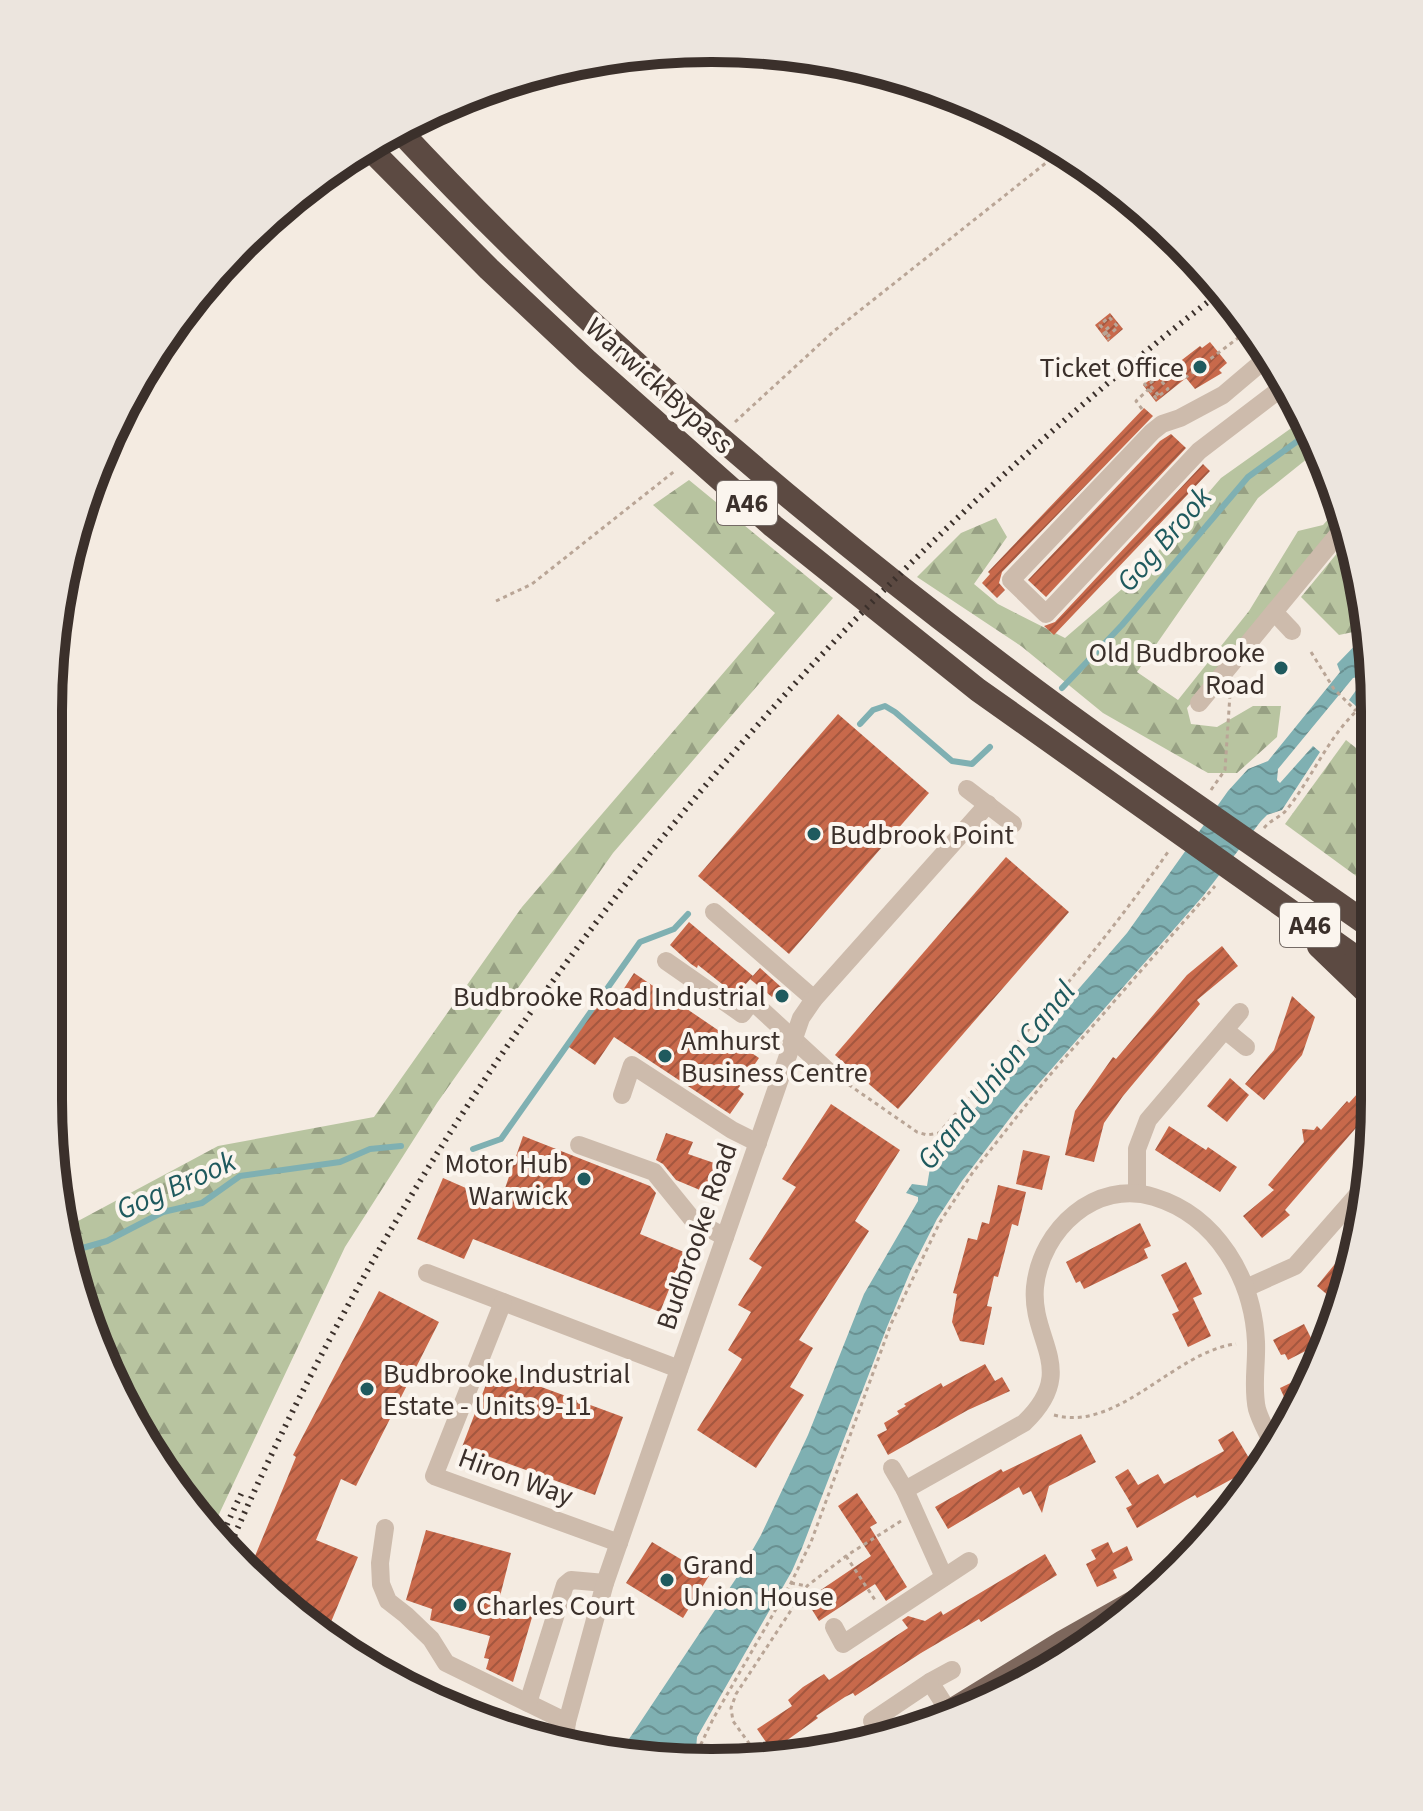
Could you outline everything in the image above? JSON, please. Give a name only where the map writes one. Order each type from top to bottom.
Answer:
[{"type":"highway","name":"Warwick Bypass","points":[[407,138],[538,270],[794,500],[991,657],[1175,789],[1262,842]]},
{"type":"highway","name":"Warwick Bypass","points":[[377,155],[576,351],[773,526],[978,690],[1253,884]]},
{"type":"highway","name":"A46","points":[[1262,842],[1290,870],[1361,920]]},
{"type":"highway","points":[[1290,870],[1361,911]]},
{"type":"highway","name":"A46","points":[[1253,884],[1361,961]]},
{"type":"highway","points":[[1253,884],[1361,987]]},
{"type":"main road","points":[[980,1691],[1113,1610]]},
{"type":"street","points":[[1260,364],[1223,395],[1162,424],[1152,432],[1011,580],[1046,614],[1199,451],[1277,392]]},
{"type":"street","points":[[1199,703],[1337,536]]},
{"type":"street","points":[[1274,612],[1292,631]]},
{"type":"street","points":[[967,789],[1013,824]]},
{"type":"street","name":"Budbrooke Road","points":[[566,1732],[605,1583],[801,1018],[814,999],[988,804]]},
{"type":"street","points":[[714,912],[814,999]]},
{"type":"street","points":[[666,961],[742,1014],[752,1001],[827,1070]]},
{"type":"street","points":[[1137,1193],[1137,1149],[1148,1120],[1240,1012]]},
{"type":"street","points":[[1225,1030],[1246,1047]]},
{"type":"street","points":[[622,1095],[632,1065],[732,1130],[758,1143]]},
{"type":"street","points":[[579,1145],[654,1172],[693,1220],[725,1237]]},
{"type":"street","points":[[905,1490],[1024,1423],[1037,1408],[1046,1392],[1050,1372],[1049,1349],[1036,1314],[1034,1298],[1039,1267],[1059,1229],[1078,1210],[1106,1196],[1137,1193],[1161,1199],[1196,1219],[1225,1248],[1252,1305],[1257,1409],[1268,1434]]},
{"type":"street","points":[[1246,1288],[1295,1266],[1353,1200]]},
{"type":"street","points":[[427,1273],[679,1369]]},
{"type":"street","name":"Hiron Way","points":[[503,1302],[434,1476],[619,1543]]},
{"type":"street","points":[[892,1468],[916,1511],[944,1577]]},
{"type":"street","points":[[385,1528],[380,1563],[381,1584],[388,1601],[431,1639],[446,1663],[567,1722]]},
{"type":"street","points":[[834,1627],[843,1644],[969,1561]]},
{"type":"street","points":[[528,1703],[565,1585],[571,1580],[605,1583]]},
{"type":"street","points":[[872,1721],[952,1670]]},
{"type":"street","points":[[930,1682],[941,1707]]},
{"type":"path","points":[[749,409],[834,331],[1052,158]]},
{"type":"path","points":[[1109,317],[1118,327],[1109,338],[1100,325],[1109,317]]},
{"type":"path","points":[[1109,327],[1103,332],[1109,338]]},
{"type":"path","points":[[1185,378],[1241,335]]},
{"type":"path","points":[[1144,383],[1156,398],[1168,389],[1158,377],[1149,384],[1160,397]]},
{"type":"path","points":[[1142,409],[1136,401],[1156,387]]},
{"type":"path","points":[[496,601],[532,584],[667,478]]},
{"type":"path","points":[[1311,652],[1334,689],[1356,711]]},
{"type":"path","points":[[1209,794],[1225,770],[1232,662]]},
{"type":"path","points":[[1262,842],[1270,821],[1286,812],[1323,751],[1361,707]]},
{"type":"path","points":[[827,1070],[917,1132],[927,1135],[939,1133],[1088,961],[1125,915],[1173,845]]},
{"type":"path","points":[[701,1749],[713,1719],[791,1583],[830,1493],[891,1324],[940,1222],[973,1172],[1049,1076],[1221,879]]},
{"type":"path","points":[[1037,1408],[1071,1419],[1096,1414],[1218,1349],[1228,1345],[1256,1344]]},
{"type":"path","points":[[753,1748],[733,1721],[731,1708],[736,1694],[807,1586],[846,1556],[916,1511]]},
{"type":"path","points":[[846,1556],[885,1616]]},
{"type":"path","points":[[791,1583],[807,1586]]},
{"type":"green space","points":[[1295,426],[1309,457],[1258,498],[1137,672],[1178,700],[1249,611],[1298,531],[1323,525],[1331,516],[1336,533],[1187,708],[1191,724],[1217,727],[1253,706],[1281,706],[1277,737],[1237,773],[1208,773],[1103,713],[1021,646],[917,577],[961,533],[996,518],[1007,537],[974,584],[998,604],[1065,638],[1136,577],[1221,478]]},
{"type":"green space","points":[[689,480],[833,598],[613,853],[437,1103],[345,1247],[216,1520],[171,1460],[129,1387],[96,1308],[74,1223],[218,1146],[374,1117],[522,907],[775,613],[653,505]]},
{"type":"green space","points":[[1340,549],[1355,629],[1339,635],[1301,597]]},
{"type":"green space","points":[[1346,740],[1361,752],[1361,880],[1285,824]]},
{"type":"water","points":[[1357,643],[1360,677],[1353,678],[1278,769],[1277,780],[1280,783],[1313,746],[1320,752],[1282,810],[1267,815],[1261,821],[1203,896],[1020,1105],[937,1219],[887,1327],[792,1571],[697,1737],[696,1749],[626,1743],[737,1577],[761,1535],[808,1435],[864,1294],[918,1201],[918,1197],[906,1193],[912,1184],[927,1186],[930,1168],[960,1126],[1127,933],[1228,791],[1248,769],[1268,761],[1340,672],[1337,664]]},
{"type":"water","points":[[1360,684],[1361,700],[1356,706],[1349,700]]},
{"type":"building","points":[[1110,313],[1123,329],[1108,342],[1095,325]]},
{"type":"building","name":"Ticket Office","points":[[1210,342],[1227,363],[1219,370],[1222,373],[1195,389],[1186,378],[1156,402],[1143,385]]},
{"type":"building","points":[[1144,408],[1153,416],[1002,572],[999,583],[1005,590],[997,598],[982,583],[990,574],[988,572]]},
{"type":"building","points":[[1171,434],[1186,448],[1046,597],[1028,580],[1160,441]]},
{"type":"building","points":[[1203,464],[1210,471],[1054,635],[1044,626],[1055,622]]},
{"type":"building","name":"Budbrook Point","points":[[838,714],[929,793],[789,954],[698,876]]},
{"type":"building","points":[[1006,857],[1069,912],[898,1109],[835,1055]]},
{"type":"building","points":[[689,922],[753,976],[736,995],[698,965],[697,968],[691,964],[670,945]]},
{"type":"building","points":[[1222,946],[1238,966],[1197,1000],[1200,1004],[1123,1096],[1104,1123],[1094,1162],[1065,1155],[1075,1111],[1113,1057],[1116,1059],[1187,975]]},
{"type":"building","points":[[760,968],[781,987],[772,997],[750,979]]},
{"type":"building","points":[[634,973],[759,1058],[738,1089],[744,1094],[730,1114],[614,1037],[595,1065],[569,1047],[604,997],[614,1004]]},
{"type":"building","points":[[1292,996],[1315,1017],[1302,1055],[1264,1100],[1245,1084],[1274,1050]]},
{"type":"building","points":[[1230,1078],[1249,1095],[1227,1122],[1207,1106]]},
{"type":"building","points":[[1361,1090],[1360,1123],[1285,1210],[1290,1215],[1262,1238],[1243,1216],[1274,1190],[1268,1185],[1304,1142],[1302,1129],[1314,1130],[1317,1126],[1321,1130],[1347,1101],[1349,1103]]},
{"type":"building","points":[[831,1104],[900,1150],[855,1221],[869,1231],[799,1340],[813,1348],[790,1387],[804,1395],[756,1468],[697,1430],[742,1359],[728,1350],[751,1312],[738,1305],[762,1267],[749,1259],[796,1187],[782,1179]]},
{"type":"building","points":[[1169,1126],[1237,1167],[1220,1192],[1155,1150]]},
{"type":"building","points":[[666,1133],[693,1142],[688,1154],[717,1164],[707,1193],[676,1180],[656,1160]]},
{"type":"building","points":[[523,1136],[650,1186],[656,1193],[640,1234],[684,1252],[660,1312],[473,1239],[464,1259],[417,1239],[443,1178],[500,1203]]},
{"type":"building","points":[[1023,1150],[1050,1156],[1042,1190],[1016,1184]]},
{"type":"building","points":[[998,1185],[1026,1192],[1018,1226],[1012,1224],[998,1277],[994,1276],[987,1306],[992,1307],[984,1345],[960,1341],[952,1322],[957,1294],[953,1293],[968,1238],[977,1240],[982,1222],[989,1224]]},
{"type":"building","points":[[1140,1223],[1151,1246],[1144,1249],[1148,1258],[1084,1289],[1080,1281],[1076,1283],[1066,1262]]},
{"type":"building","points":[[1342,1255],[1330,1297],[1317,1286]]},
{"type":"building","points":[[1186,1262],[1202,1294],[1193,1298],[1211,1336],[1188,1347],[1172,1314],[1179,1311],[1161,1275]]},
{"type":"building","points":[[379,1291],[439,1322],[356,1486],[341,1479],[316,1540],[358,1557],[331,1622],[316,1615],[253,1560],[296,1457],[293,1455]]},
{"type":"building","points":[[1304,1324],[1314,1343],[1312,1347],[1288,1360],[1285,1354],[1281,1355],[1273,1340]]},
{"type":"building","points":[[985,1364],[995,1381],[1002,1377],[1010,1391],[968,1410],[888,1455],[877,1435],[887,1430],[884,1423],[899,1414],[897,1411],[906,1406],[904,1404],[941,1383],[943,1387]]},
{"type":"building","points":[[492,1369],[623,1417],[595,1495],[462,1447]]},
{"type":"building","points":[[1297,1380],[1286,1402],[1280,1388]]},
{"type":"building","points":[[1233,1431],[1251,1461],[1236,1482],[1234,1478],[1197,1498],[1195,1495],[1137,1528],[1126,1508],[1132,1505],[1115,1477],[1128,1469],[1138,1485],[1158,1474],[1164,1484],[1224,1451],[1218,1440]]},
{"type":"building","points":[[1081,1434],[1096,1462],[1049,1486],[1042,1513],[1031,1491],[1023,1495],[1019,1487],[948,1529],[935,1507],[1001,1469],[1003,1472]]},
{"type":"building","points":[[857,1493],[877,1523],[870,1527],[907,1587],[886,1601],[875,1584],[819,1621],[806,1600],[871,1556],[838,1506]]},
{"type":"building","name":"Charles Court","points":[[426,1530],[511,1553],[498,1604],[533,1614],[513,1682],[486,1669],[489,1659],[484,1658],[490,1636],[430,1620],[432,1609],[406,1600]]},
{"type":"building","name":"Grand Union House","points":[[652,1542],[709,1576],[683,1618],[626,1583]]},
{"type":"building","points":[[1108,1542],[1113,1553],[1127,1546],[1133,1560],[1113,1570],[1117,1578],[1097,1587],[1086,1564],[1096,1559],[1091,1550]]},
{"type":"building","points":[[1045,1554],[1057,1575],[981,1622],[979,1619],[921,1653],[855,1696],[853,1693],[845,1697],[781,1745],[769,1746],[757,1729],[792,1706],[788,1700],[803,1687],[824,1674],[829,1680],[908,1628],[902,1620],[908,1616],[925,1621],[941,1611],[943,1615]]},
{"type":"waterway","name":"Gog Brook","points":[[1062,688],[1122,625],[1248,477],[1301,439]]},
{"type":"waterway","name":"Gog Brook","points":[[860,724],[873,710],[885,706],[952,761],[972,764],[990,747]]},
{"type":"waterway","name":"Gog Brook","points":[[473,1149],[501,1139],[640,942],[674,929],[688,914]]},
{"type":"waterway","name":"Gog Brook","points":[[79,1249],[107,1241],[163,1212],[202,1203],[240,1176],[340,1162],[370,1149],[401,1146]]},
{"type":"railway","points":[[233,1539],[315,1367],[414,1191],[525,1021],[646,858],[777,703],[917,557],[1066,419],[1213,299]]},
{"type":"railway","points":[[224,1530],[242,1492]]},
{"type":"place","name":"Ticket Office","points":[[1200,367]]},
{"type":"place","name":"Old Budbrooke Road","points":[[1281,668]]},
{"type":"place","name":"Budbrook Point","points":[[814,834]]},
{"type":"place","name":"Budbrooke Road Industrial","points":[[782,996]]},
{"type":"place","name":"Amhurst Business Centre","points":[[665,1056]]},
{"type":"place","name":"Motor Hub Warwick","points":[[584,1179]]},
{"type":"place","name":"Budbrooke Industrial Estate - Units 9-11","points":[[367,1389]]},
{"type":"place","name":"Grand Union House","points":[[667,1580]]},
{"type":"place","name":"Charles Court","points":[[460,1605]]},
{"type":"water label","name":"Grand Union Canal","points":[[996,1075]]}]
